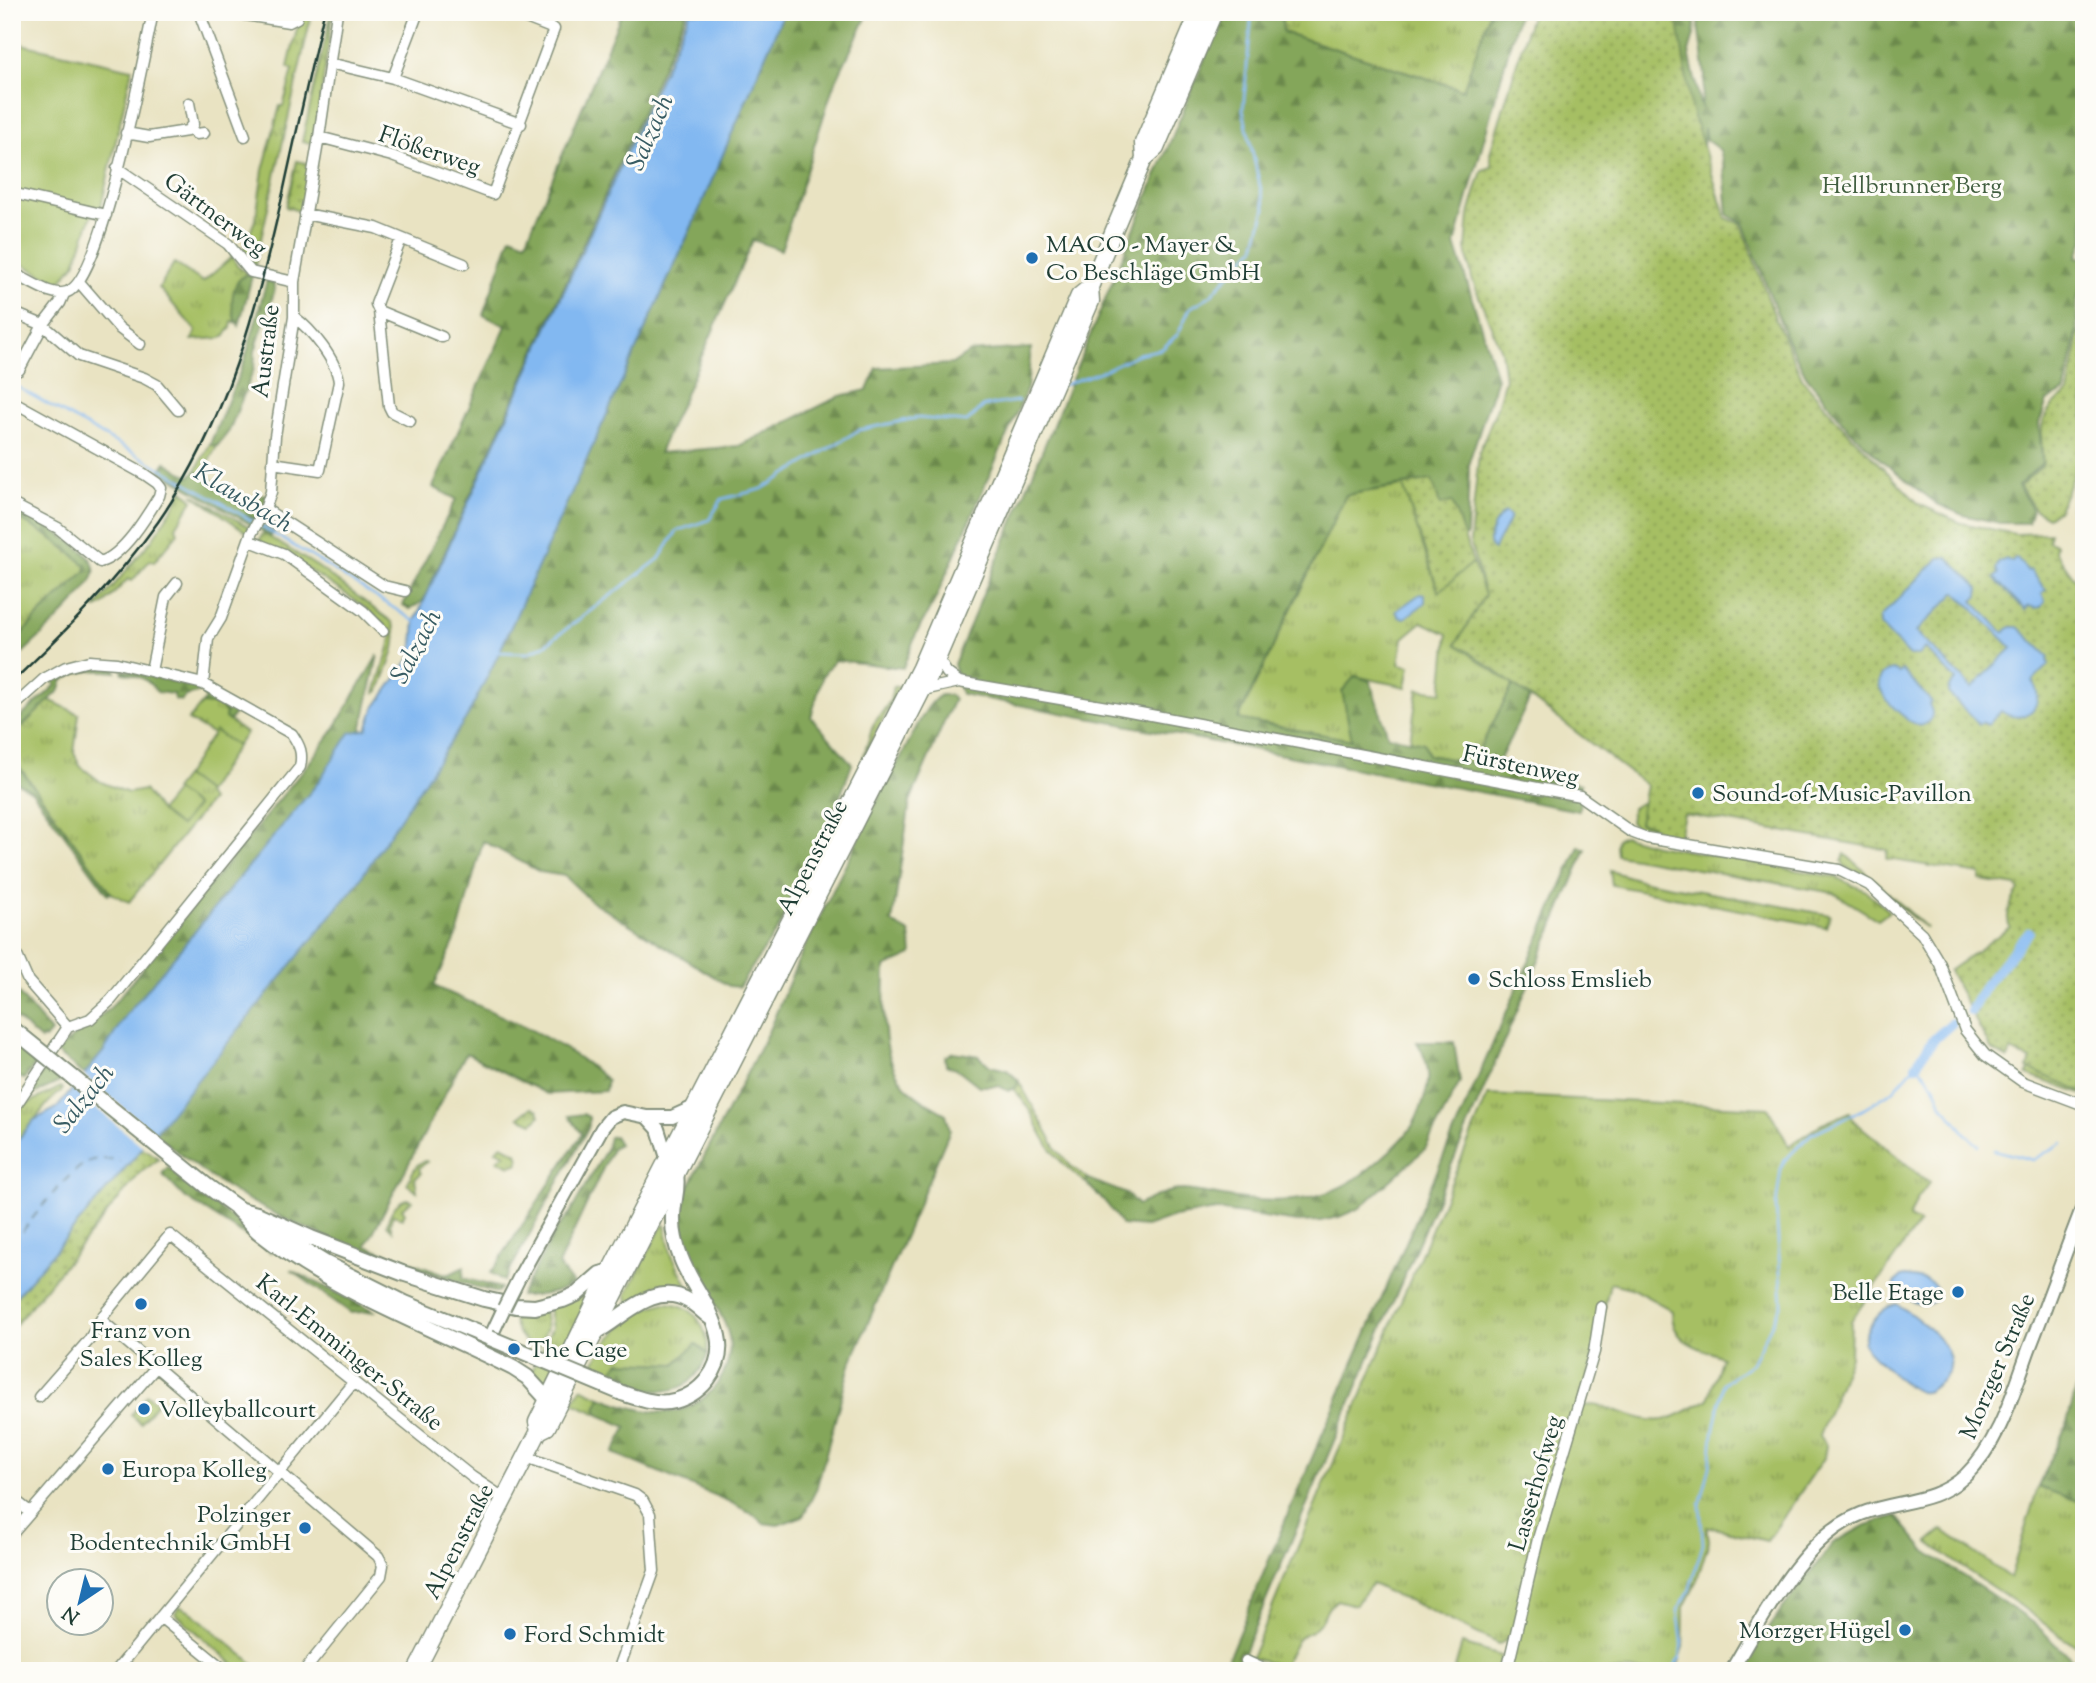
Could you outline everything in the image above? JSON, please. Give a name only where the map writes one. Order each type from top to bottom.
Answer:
[{"type":"main road","name":"Alpenstraße","points":[[1144,159],[1143,143],[1199,12]]},
{"type":"main road","name":"Alpenstraße","points":[[416,1671],[539,1431],[537,1422],[610,1271],[672,1167],[694,1107],[916,676],[1079,296],[1090,286],[1144,159],[1156,148],[1214,12]]},
{"type":"main road","name":"Alpenstraße","points":[[539,1431],[548,1427],[596,1332],[672,1167],[938,659],[1091,301],[1090,286]]},
{"type":"main road","points":[[13,1029],[206,1186],[237,1209],[325,1263],[405,1303],[643,1401],[668,1402],[686,1397],[701,1388],[713,1372],[719,1355],[718,1337],[712,1319],[681,1258],[673,1222],[679,1187],[672,1167]]},
{"type":"main road","points":[[237,1209],[257,1214],[401,1273],[516,1306],[535,1307],[564,1300],[577,1294],[600,1273],[610,1271]]},
{"type":"main road","points":[[237,1209],[259,1233],[297,1261],[336,1284],[513,1368],[527,1377],[548,1400]]},
{"type":"main road","points":[[596,1332],[631,1308],[662,1295],[676,1295],[690,1301],[712,1319]]},
{"type":"street","points":[[12,273],[53,292],[64,294],[74,290],[80,283],[106,215],[153,12]]},
{"type":"street","points":[[199,12],[245,136]]},
{"type":"street","points":[[226,12],[289,22],[297,18],[298,12]]},
{"type":"street","name":"Austraße","points":[[202,684],[208,639],[221,618],[250,538],[271,492],[272,463],[294,317],[294,282],[320,137],[337,12]]},
{"type":"street","points":[[393,78],[418,12]]},
{"type":"street","points":[[329,63],[393,78],[521,124],[554,29],[511,12]]},
{"type":"street","points":[[189,103],[193,121],[190,129]]},
{"type":"street","name":"Flößerweg","points":[[320,137],[392,156],[493,194],[521,124]]},
{"type":"street","points":[[126,133],[149,137],[190,129]]},
{"type":"street","points":[[190,129],[196,134],[204,133]]},
{"type":"street","name":"Gärtnerweg","points":[[117,168],[228,244],[250,272],[294,282]]},
{"type":"street","points":[[12,193],[106,215]]},
{"type":"street","points":[[305,214],[376,228],[464,264]]},
{"type":"street","points":[[401,239],[376,303],[389,405],[392,412],[410,421]]},
{"type":"street","points":[[80,283],[119,328],[140,344]]},
{"type":"street","points":[[19,370],[43,325],[64,294]]},
{"type":"street","points":[[379,311],[442,337]]},
{"type":"street","points":[[12,312],[43,325],[79,356],[144,378],[157,386],[178,410]]},
{"type":"street","points":[[272,463],[320,470],[339,382],[336,368],[309,330],[294,317]]},
{"type":"street","points":[[12,401],[144,474],[160,488],[159,496],[116,554],[100,562],[58,528],[12,505]]},
{"type":"street","points":[[264,511],[384,586],[404,591]]},
{"type":"street","points":[[250,538],[284,554],[363,611],[383,631]]},
{"type":"street","points":[[151,671],[166,597],[177,583]]},
{"type":"street","points":[[938,659],[945,670],[959,682]]},
{"type":"street","points":[[12,708],[54,673],[76,663],[117,663],[202,684],[292,734],[302,755],[300,767],[111,1000],[90,1019],[68,1027],[12,1111]]},
{"type":"street","name":"Fürstenweg","points":[[923,690],[959,682],[1119,709],[1580,796],[1631,832],[1647,838],[1839,870],[1869,885],[1922,934],[1940,964],[1965,1030],[1984,1055],[2023,1082],[2084,1105]]},
{"type":"street","points":[[14,949],[27,981],[68,1027]]},
{"type":"street","points":[[490,1338],[520,1276],[601,1128],[611,1117],[623,1112],[647,1117],[672,1117],[694,1107]]},
{"type":"street","points":[[647,1117],[658,1129],[672,1167]]},
{"type":"street","name":"Morzger Straße","points":[[1731,1671],[1784,1586],[1806,1556],[1827,1534],[1863,1513],[1922,1500],[1944,1491],[1977,1463],[1995,1437],[2003,1419],[2084,1205]]},
{"type":"street","name":"Karl-Emminger-Straße","points":[[101,1320],[170,1234],[478,1482],[505,1499]]},
{"type":"street","name":"Lasserhofweg","points":[[1507,1671],[1538,1539],[1594,1352],[1601,1307]]},
{"type":"street","points":[[39,1397],[89,1340],[101,1320],[378,1556],[383,1565],[381,1576],[304,1671]]},
{"type":"street","points":[[12,1534],[155,1368]]},
{"type":"street","points":[[116,1671],[354,1383]]},
{"type":"street","points":[[526,1457],[635,1495],[643,1501],[650,1514],[654,1571],[618,1671]]},
{"type":"street","points":[[12,1498],[30,1512]]},
{"type":"street","points":[[160,1617],[226,1671]]},
{"type":"street","points":[[1246,1661],[1268,1671]]},
{"type":"green space","points":[[301,12],[312,12],[254,270],[243,254],[256,218],[263,170],[280,106],[283,106],[293,70],[288,67]]},
{"type":"green space","points":[[622,12],[687,12],[423,601],[410,609],[403,605],[456,499],[433,487],[506,326],[483,315],[511,236],[526,242]]},
{"type":"green space","points":[[784,12],[869,12],[833,87],[781,250],[753,240],[659,453],[739,446],[840,396],[867,390],[877,368],[952,364],[970,352],[1031,348],[1027,389],[903,668],[835,660],[823,675],[811,717],[852,764],[827,832],[781,924],[739,987],[729,986],[590,900],[565,876],[540,872],[483,841],[457,936],[434,986],[524,1027],[568,1051],[607,1080],[605,1091],[547,1094],[466,1053],[366,1246],[448,1275],[464,1267],[463,1278],[501,1288],[497,1293],[350,1246],[279,1216],[212,1178],[153,1132],[356,885],[468,715],[499,653],[696,217]]},
{"type":"green space","points":[[1224,12],[1281,12],[1283,32],[1463,90],[1490,12],[1519,12],[1455,244],[1497,378],[1469,462],[1467,535],[1464,537],[1452,502],[1440,505],[1432,480],[1346,495],[1238,719],[1352,740],[1342,691],[1355,676],[1370,681],[1388,736],[1424,743],[1428,755],[1472,763],[1513,685],[1530,698],[1496,767],[1581,784],[1579,811],[961,694],[954,664]]},
{"type":"green space","points":[[1281,12],[1490,12],[1464,90],[1283,32]]},
{"type":"green space","points":[[1532,12],[1680,12],[1678,22],[1691,108],[1726,218],[1741,224],[1776,320],[1803,380],[1842,426],[1919,504],[1961,523],[2015,534],[2050,533],[2048,541],[2056,544],[2055,551],[2084,592],[2084,1093],[2028,1068],[2031,1060],[2011,1051],[2008,1059],[1991,1049],[1949,971],[2010,927],[2008,912],[2019,890],[2016,886],[1980,880],[1980,874],[1887,859],[1888,850],[1684,814],[1679,837],[1651,831],[1652,825],[1639,823],[1646,785],[1456,644],[1485,595],[1470,542],[1479,453],[1505,378],[1501,351],[1472,279],[1466,249],[1469,214],[1482,170],[1492,167],[1490,153]]},
{"type":"green space","name":"Hellbrunner Berg","points":[[1668,12],[1696,12],[1689,52],[1701,108],[1705,76],[1698,25],[1700,12],[2084,12],[2084,241],[2077,257],[2084,258],[2084,275],[2077,301],[2077,332],[2065,391],[2047,401],[2039,424],[2042,463],[2018,486],[2032,509],[2028,523],[2000,523],[1963,515],[1937,504],[1881,460],[1847,427],[1806,376],[1786,337],[1743,223],[1728,215],[1720,150],[1706,140],[1704,128],[1703,150],[1494,563]]},
{"type":"green space","points":[[331,15],[332,18],[314,144],[302,141]]},
{"type":"green space","points":[[12,42],[132,69],[99,216],[92,214],[75,264],[59,283],[12,259]]},
{"type":"green space","points":[[297,161],[311,164],[302,212],[286,207]]},
{"type":"green space","points":[[233,256],[237,266],[248,274],[237,282],[233,295],[235,322],[232,321],[231,328],[222,338],[192,340],[196,331],[159,288],[174,263],[203,282]]},
{"type":"green space","points":[[248,274],[252,276],[239,326],[232,305],[234,290],[237,283]]},
{"type":"green space","points":[[267,280],[273,283],[275,289],[255,351],[254,369],[229,431],[217,446],[210,444],[245,360]]},
{"type":"green space","points":[[2084,324],[2084,447],[2059,510],[2048,517],[2035,510],[2020,486],[2043,465],[2042,432],[2045,416],[2050,408],[2068,393],[2079,333]]},
{"type":"green space","points":[[210,444],[217,446],[203,471],[213,481],[214,486],[196,470]]},
{"type":"green space","points":[[166,462],[189,477],[196,470],[214,486],[251,508],[255,507],[262,494],[268,495],[256,519],[246,514],[274,532],[271,536],[160,471]]},
{"type":"green space","points":[[2084,472],[2084,508],[2071,508]]},
{"type":"green space","points":[[1432,480],[1440,505],[1452,502],[1473,562],[1439,592],[1403,486]]},
{"type":"green space","points":[[1403,486],[1438,591],[1473,562],[1485,595],[1456,644],[1513,685],[1472,763],[1428,755],[1424,743],[1410,740],[1418,689],[1442,692],[1448,634],[1422,622],[1403,638],[1399,664],[1410,666],[1406,687],[1355,676],[1353,740],[1238,720],[1346,495]]},
{"type":"green space","points":[[182,490],[193,500],[176,527],[178,533],[154,562],[150,560],[132,581],[128,579],[103,605],[94,609],[151,541]]},
{"type":"green space","points":[[192,494],[251,528],[248,533]]},
{"type":"green space","points":[[12,509],[57,532],[80,548],[93,564],[94,572],[78,599],[12,663],[12,645],[40,614],[85,572],[86,566],[51,538],[12,516]]},
{"type":"green space","points":[[12,516],[60,544],[86,566],[86,571],[40,614],[12,645]]},
{"type":"green space","points":[[263,533],[318,567],[392,622],[395,630],[394,647],[379,691],[375,693],[391,640],[385,625],[354,599],[259,541]]},
{"type":"green space","points":[[378,655],[361,731],[350,734],[317,784],[126,1015],[104,1051],[84,1075],[57,1053],[76,1034],[111,1007],[309,763],[334,729]]},
{"type":"green space","points":[[82,667],[115,668],[116,672],[88,671],[62,681],[60,690],[14,734],[17,746],[14,760],[111,893],[108,894],[32,791],[12,780],[12,725],[56,685],[52,679]]},
{"type":"green space","points":[[122,670],[200,689],[198,693],[186,696],[181,701],[174,699],[173,694],[157,692],[146,681],[123,673]]},
{"type":"green space","points":[[900,686],[863,758],[873,725],[890,701],[893,687]]},
{"type":"green space","points":[[206,691],[238,709],[229,721],[225,718],[226,712],[217,705],[202,704],[206,699],[203,695]]},
{"type":"green space","points":[[941,695],[949,695],[954,699],[910,801],[892,923],[910,933],[912,955],[885,967],[884,1016],[887,1048],[899,1077],[913,1094],[946,1114],[950,1130],[850,1365],[816,1490],[803,1516],[778,1525],[763,1523],[753,1514],[728,1501],[613,1453],[627,1427],[600,1415],[596,1409],[601,1397],[652,1412],[682,1409],[705,1396],[722,1376],[730,1350],[729,1337],[723,1319],[692,1261],[683,1234],[682,1220],[688,1188],[769,1030],[798,961],[891,773],[927,709]]},
{"type":"green space","points":[[49,700],[79,714],[74,753],[80,766],[101,782],[128,793],[144,790],[160,811],[180,826],[196,806],[174,790],[185,776],[207,792],[206,795],[211,800],[129,902],[111,893],[14,759],[17,746],[14,734]]},
{"type":"green space","points":[[202,704],[217,705],[226,712],[225,718],[246,733],[237,746],[216,732],[213,734],[188,720]]},
{"type":"green space","points":[[215,731],[237,746],[207,792],[185,776]]},
{"type":"green space","points":[[176,791],[196,806],[180,826],[160,811]]},
{"type":"green space","points":[[1643,804],[1639,823],[1652,826],[1651,831],[1638,829],[1630,822],[1632,808]]},
{"type":"green space","points":[[1624,836],[1655,845],[1835,877],[1866,891],[1889,912],[1878,920],[1834,893],[1617,855],[1617,839]]},
{"type":"green space","points":[[1579,846],[1586,849],[1236,1671],[1223,1671],[1295,1497]]},
{"type":"green space","points":[[1845,854],[1927,928],[1878,886],[1845,867],[1842,861]]},
{"type":"green space","points":[[1610,871],[1640,880],[1830,915],[1826,927],[1612,885]]},
{"type":"green space","points":[[12,986],[51,1032],[45,1039],[43,1037],[41,1040],[12,1015]]},
{"type":"green space","points":[[12,1041],[37,1061],[25,1079],[12,1072]]},
{"type":"green space","points":[[1417,1042],[1454,1042],[1460,1082],[1425,1149],[1360,1208],[1339,1217],[1298,1222],[1216,1210],[1174,1217],[1146,1227],[1122,1225],[1107,1204],[1086,1183],[1088,1179],[1127,1194],[1138,1205],[1177,1190],[1274,1201],[1310,1198],[1327,1193],[1359,1176],[1404,1137],[1414,1124],[1425,1097],[1428,1079],[1426,1061]]},
{"type":"green space","points":[[953,1052],[979,1056],[990,1066],[1007,1070],[1018,1080],[1017,1087],[1008,1091],[999,1086],[979,1086],[960,1071],[946,1065],[945,1057]]},
{"type":"green space","points":[[46,1067],[62,1081],[32,1095],[32,1089]]},
{"type":"green space","points":[[2031,1068],[2084,1093],[2084,1095],[2027,1075]]},
{"type":"green space","points":[[1018,1080],[1057,1150],[1071,1166],[1088,1179],[1086,1183],[1066,1166],[1045,1140],[1025,1103],[1014,1090]]},
{"type":"green space","points":[[61,1087],[63,1089],[12,1147],[12,1120],[26,1104]]},
{"type":"green space","points":[[1488,1095],[1768,1108],[1789,1146],[1820,1125],[1850,1112],[1853,1120],[1929,1183],[1917,1199],[1909,1218],[1919,1223],[1851,1321],[1850,1357],[1819,1436],[1826,1445],[1824,1458],[1767,1541],[1707,1526],[1709,1541],[1696,1583],[1684,1607],[1683,1650],[1676,1671],[1509,1671],[1510,1639],[1499,1644],[1372,1584],[1355,1605],[1337,1600],[1329,1607],[1312,1631],[1299,1637],[1283,1666],[1251,1658]],"holes":[[[1610,1283],[1631,1288],[1668,1308],[1672,1312],[1676,1331],[1681,1337],[1695,1347],[1722,1357],[1708,1400],[1669,1419],[1642,1419],[1602,1407],[1582,1406]]]},
{"type":"green space","points":[[532,1107],[538,1110],[540,1116],[533,1123],[519,1117]]},
{"type":"green space","points":[[583,1114],[589,1117],[589,1126],[504,1281],[491,1273],[582,1134],[569,1116]]},
{"type":"green space","points":[[614,1136],[619,1144],[613,1147],[558,1265],[573,1284],[548,1294],[520,1296],[558,1227],[570,1213],[606,1150],[609,1137]]},
{"type":"green space","points":[[502,1145],[517,1153],[517,1164],[510,1166],[497,1160],[505,1154],[496,1150]]},
{"type":"green space","points":[[143,1147],[159,1159],[140,1173],[12,1329],[12,1301]]},
{"type":"green space","points":[[426,1161],[419,1168],[421,1174],[415,1178],[417,1191],[407,1184],[416,1166]]},
{"type":"green space","points":[[168,1167],[272,1253],[183,1196],[162,1174]]},
{"type":"green space","points":[[407,1199],[412,1201],[402,1208],[405,1213],[402,1218],[393,1215],[390,1223],[392,1230],[387,1225],[391,1212],[396,1205]]},
{"type":"green space","points":[[665,1225],[671,1253],[690,1295],[629,1302],[626,1295],[662,1226]]},
{"type":"green space","points":[[291,1270],[374,1311],[351,1313]]},
{"type":"green space","points":[[596,1288],[545,1389],[530,1375],[552,1328],[549,1308]]},
{"type":"green space","points":[[664,1303],[684,1307],[697,1318],[705,1334],[708,1354],[696,1344],[675,1364],[619,1362],[607,1377],[590,1370],[620,1328],[640,1313]]},
{"type":"green space","points":[[514,1310],[544,1310],[547,1328],[538,1349],[518,1334],[513,1317]]},
{"type":"green space","points":[[696,1344],[708,1354],[700,1370],[679,1388],[652,1390],[607,1377],[619,1362],[675,1364]]},
{"type":"green space","points":[[2084,1361],[2084,1495],[2081,1502],[2038,1487],[2066,1426]]},
{"type":"green space","points":[[581,1388],[601,1397],[596,1409],[600,1415],[573,1403]]},
{"type":"green space","name":"Volleyballcourt","points":[[147,1395],[157,1403],[141,1423],[131,1415]]},
{"type":"green space","points":[[2038,1487],[2084,1503],[2084,1649],[2066,1640],[1928,1542],[1943,1530],[2010,1578]]},
{"type":"green space","points":[[1896,1516],[1924,1550],[2034,1623],[2084,1671],[1740,1671],[1783,1608],[1833,1543],[1864,1526]]},
{"type":"green space","points":[[180,1606],[189,1610],[262,1671],[241,1671],[175,1613]]},
{"type":"green space","points":[[1462,1644],[1501,1656],[1497,1671],[1454,1671]]},
{"type":"water","name":"Salzach","points":[[690,12],[784,12],[696,217],[499,653],[468,715],[356,885],[143,1147],[12,1301],[12,1147],[34,1120],[57,1108],[104,1051],[126,1015],[317,784],[350,733],[367,729],[374,709],[412,656],[415,621]]},
{"type":"water","points":[[1505,512],[1510,516],[1494,550],[1490,543],[1491,533]]},
{"type":"water","points":[[1947,557],[1979,588],[1979,595],[1973,601],[2004,633],[2011,627],[2018,627],[2049,657],[2049,664],[2032,681],[2036,690],[2036,705],[2026,715],[2010,716],[2001,711],[1988,725],[1982,722],[1979,724],[1948,693],[1949,687],[1956,680],[1925,648],[1917,656],[1910,656],[1880,625],[1880,617],[1939,558]],"holes":[[[1956,592],[2012,648],[1972,688],[1916,632]]]},
{"type":"water","points":[[2016,558],[2046,590],[2042,593],[2045,601],[2041,607],[2029,606],[2025,610],[1994,578],[1998,574],[1996,569],[1999,562],[2006,559],[2012,562]]},
{"type":"water","points":[[1420,594],[1425,595],[1425,603],[1405,618],[1399,617],[1396,611]]},
{"type":"water","points":[[1893,670],[1899,673],[1902,670],[1932,702],[1929,705],[1932,716],[1926,723],[1919,726],[1912,722],[1886,699],[1879,681],[1883,674]]},
{"type":"water","points":[[1906,1276],[1931,1283],[1937,1289],[1937,1299],[1922,1304],[1897,1294],[1894,1283]]},
{"type":"water","points":[[1897,1304],[1929,1329],[1947,1351],[1950,1362],[1948,1373],[1926,1392],[1915,1390],[1899,1379],[1863,1344],[1874,1319],[1885,1309]]},
{"type":"pier","points":[[81,1073],[156,1134],[146,1149],[70,1087]]},
{"type":"waterway","points":[[1063,385],[1105,370],[1138,354],[1162,349],[1178,334],[1190,308],[1210,296],[1255,247],[1265,208],[1243,110],[1252,12]]},
{"type":"waterway","name":"Klausbach","points":[[12,384],[217,500],[416,622]]},
{"type":"waterway","points":[[497,652],[528,653],[545,645],[659,559],[677,531],[709,520],[722,499],[762,489],[859,430],[917,418],[967,422],[984,406],[1018,401]]},
{"type":"waterway","points":[[1971,1011],[1986,984],[2029,932]]},
{"type":"waterway","points":[[1916,1065],[1933,1040],[1952,1023]]},
{"type":"waterway","points":[[1671,1671],[1680,1658],[1682,1640],[1678,1610],[1689,1591],[1703,1544],[1700,1505],[1710,1467],[1713,1434],[1723,1384],[1752,1363],[1782,1304],[1776,1206],[1781,1169],[1785,1160],[1811,1134],[1864,1109],[1893,1091],[1916,1065],[1932,1083],[1942,1105],[1968,1137],[1979,1145]]},
{"type":"waterway","points":[[1994,1150],[2033,1160],[2062,1143]]},
{"type":"ferry route","points":[[12,1244],[73,1173],[93,1160],[120,1161]]},
{"type":"railway","points":[[12,682],[70,625],[125,565],[158,522],[203,444],[237,364],[262,280],[324,12]]},
{"type":"place","name":"MACO - Mayer & Co Beschläge GmbH","points":[[1032,258]]},
{"type":"place","name":"Sound-of-Music-Pavillon","points":[[1698,793]]},
{"type":"place","name":"Schloss Emslieb","points":[[1474,979]]},
{"type":"place","name":"Belle Etage","points":[[1958,1292]]},
{"type":"place","name":"Franz von Sales Kolleg","points":[[141,1304]]},
{"type":"place","name":"The Cage","points":[[514,1349]]},
{"type":"place","name":"Volleyballcourt","points":[[144,1409]]},
{"type":"place","name":"Europa Kolleg","points":[[108,1469]]},
{"type":"place","name":"Polzinger Bodentechnik GmbH","points":[[305,1528]]},
{"type":"place","name":"Morzger Hügel","points":[[1905,1630]]},
{"type":"place","name":"Ford Schmidt","points":[[510,1634]]}]
